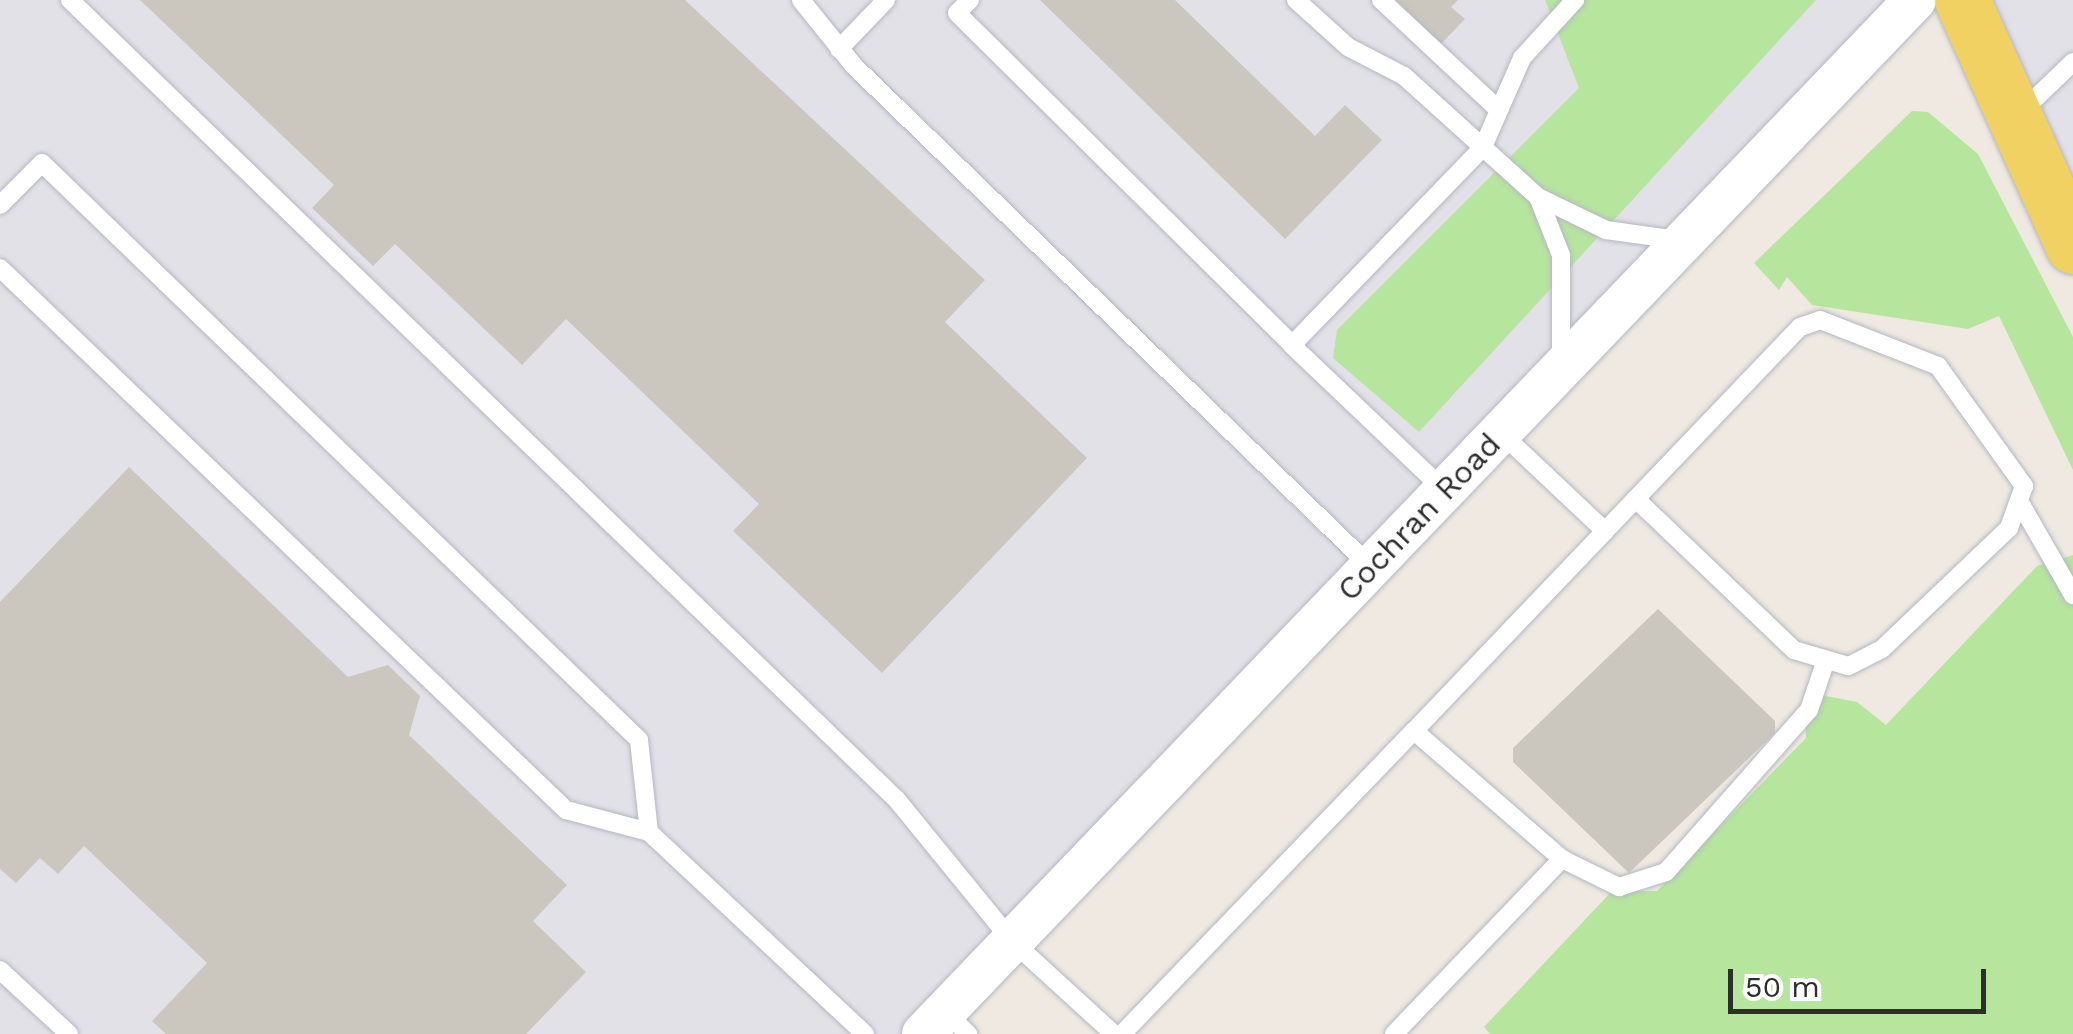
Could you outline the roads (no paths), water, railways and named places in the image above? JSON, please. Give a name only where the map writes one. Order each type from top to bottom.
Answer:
[{"type":"main road","points":[[1962,0],[2073,246]]},
{"type":"street","name":"Cochran Road","points":[[945,1026],[1012,941],[1915,0]]},
{"type":"lane","points":[[70,0],[897,800],[1012,941],[1118,1034],[1800,327],[1820,320],[1938,366],[2024,486],[2022,506],[2073,595]]},
{"type":"lane","points":[[801,0],[839,48],[1371,567]]},
{"type":"lane","points":[[839,48],[886,0]]},
{"type":"lane","points":[[970,0],[958,13],[1444,490]]},
{"type":"lane","points":[[1296,0],[1348,48],[1404,76],[1538,197],[1606,230],[1684,241]]},
{"type":"lane","points":[[1381,0],[1499,110]]},
{"type":"lane","points":[[1292,345],[1483,147],[1522,58],[1575,0]]},
{"type":"lane","points":[[2015,117],[2073,62]]},
{"type":"lane","points":[[0,206],[42,163],[639,740],[649,832]]},
{"type":"lane","points":[[1538,197],[1562,256],[1560,370]]},
{"type":"lane","points":[[0,268],[566,810],[649,832],[865,1034]]},
{"type":"lane","points":[[1500,432],[1605,531]]},
{"type":"lane","points":[[1636,499],[1794,650],[1824,666],[1848,666],[1882,649],[2022,506]]},
{"type":"lane","points":[[1414,730],[1562,859],[1619,887],[1666,872],[1809,710],[1824,666]]},
{"type":"lane","points":[[1394,1034],[1562,859]]},
{"type":"lane","points":[[0,970],[68,1034]]}]
